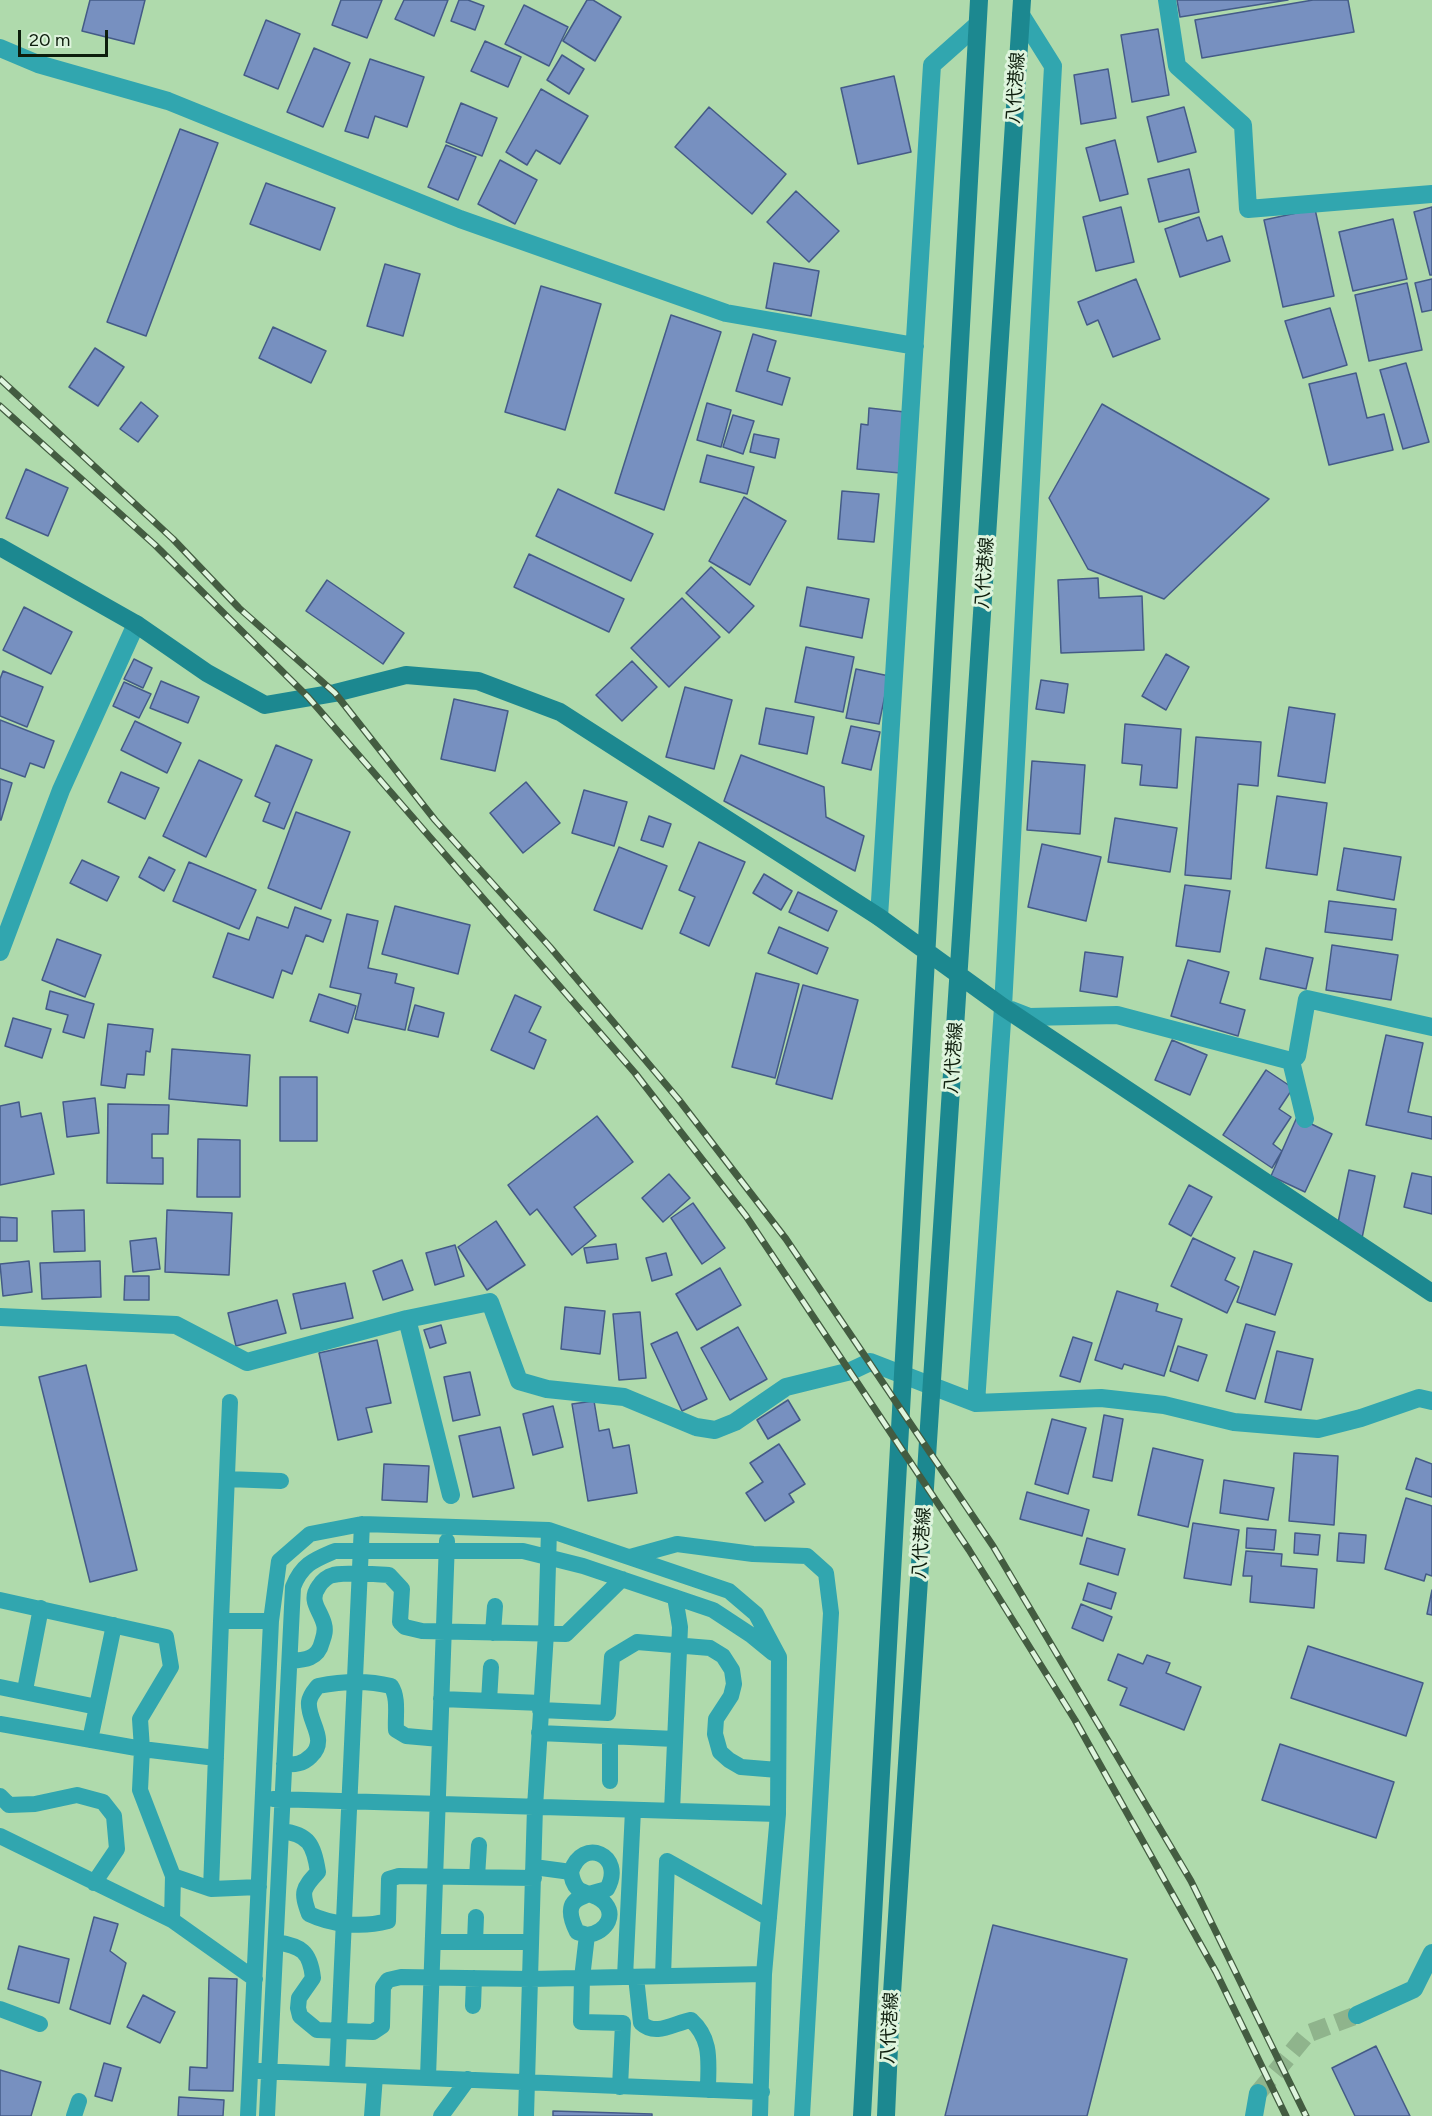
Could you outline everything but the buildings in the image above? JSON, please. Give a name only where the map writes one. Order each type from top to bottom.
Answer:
[{"type":"main road","name":"八代港線","points":[[862,2116],[979,0]]},
{"type":"main road","name":"八代港線","points":[[886,2116],[890,2024],[1022,8]]},
{"type":"main road","points":[[0,547],[136,624],[207,673],[265,705],[335,693],[406,675],[478,681],[560,712],[879,916],[1003,1007],[1432,1293]]},
{"type":"street","points":[[1167,0],[1177,66],[1243,124],[1248,209],[1432,194]]},
{"type":"street","points":[[976,1403],[1003,1007],[1053,66],[1022,8]]},
{"type":"street","points":[[879,916],[932,64],[977,25]]},
{"type":"street","points":[[0,48],[38,64],[168,101],[460,219],[726,313],[915,346]]},
{"type":"street","points":[[0,952],[61,790],[136,624]]},
{"type":"street","points":[[1003,1007],[1029,1017],[1118,1015],[1291,1060],[1297,1056],[1307,999],[1432,1027]]},
{"type":"street","points":[[1291,1060],[1305,1119]]},
{"type":"street","points":[[0,1317],[176,1325],[247,1362],[407,1319],[490,1302],[519,1381],[547,1389],[624,1397],[696,1427],[715,1430],[735,1422],[786,1387],[850,1371],[870,1362],[976,1403],[1101,1398],[1164,1405],[1234,1422],[1318,1430],[1419,1398],[1432,1401]]},
{"type":"street","points":[[407,1319],[451,1495]]},
{"type":"street","points":[[1357,2015],[1414,1989],[1432,1953]]},
{"type":"street","points":[[1254,2116],[1258,2093]]},
{"type":"lane","points":[[211,1889],[230,1402]]},
{"type":"lane","points":[[227,1479],[281,1481]]},
{"type":"lane","points":[[336,2074],[362,1524]]},
{"type":"lane","points":[[248,2116],[271,1621],[279,1562],[310,1534],[362,1524],[549,1530],[729,1591],[756,1614],[778,1657],[778,1814],[764,1974],[760,2116]]},
{"type":"lane","points":[[428,2077],[448,1528]]},
{"type":"lane","points":[[526,2116],[535,1807],[546,1633],[549,1530]]},
{"type":"lane","points":[[630,1557],[677,1544],[753,1554],[807,1556],[825,1573],[831,1612],[802,2116]]},
{"type":"lane","points":[[267,2116],[293,1587],[299,1571],[315,1559],[335,1551],[523,1551],[622,1579],[713,1611],[751,1635],[778,1657]]},
{"type":"lane","points":[[290,1661],[310,1658],[316,1655],[321,1647],[325,1632],[324,1622],[314,1600],[314,1592],[321,1582],[331,1575],[389,1575],[402,1589],[400,1622],[405,1628],[444,1632],[566,1634],[622,1579]]},
{"type":"lane","points":[[672,1811],[680,1627],[675,1597]]},
{"type":"lane","points":[[0,1600],[166,1636],[171,1667],[140,1719],[142,1749],[140,1790],[173,1876],[172,1920]]},
{"type":"lane","points":[[493,1632],[495,1606]]},
{"type":"lane","points":[[25,1690],[41,1608]]},
{"type":"lane","points":[[221,1621],[271,1621]]},
{"type":"lane","points":[[90,1740],[114,1625]]},
{"type":"lane","points":[[441,1699],[489,1701],[608,1713],[612,1657],[637,1642],[710,1648],[723,1656],[732,1670],[734,1684],[731,1696],[716,1719],[715,1734],[720,1752],[741,1767],[778,1770]]},
{"type":"lane","points":[[489,1701],[491,1667]]},
{"type":"lane","points":[[284,1764],[294,1765],[306,1761],[316,1751],[319,1740],[309,1705],[311,1694],[318,1686],[355,1682],[391,1686],[396,1693],[396,1730],[406,1736],[440,1739]]},
{"type":"lane","points":[[0,1687],[25,1690],[97,1707]]},
{"type":"lane","points":[[0,1724],[142,1749],[216,1758]]},
{"type":"lane","points":[[539,1733],[675,1739]]},
{"type":"lane","points":[[609,1781],[610,1737]]},
{"type":"lane","points":[[0,1796],[9,1805],[35,1804],[77,1795],[103,1802],[114,1816],[117,1850],[94,1883]]},
{"type":"lane","points":[[263,1799],[778,1814]]},
{"type":"lane","points":[[633,1810],[630,1977],[641,2024],[647,2029],[660,2030],[691,2020],[704,2036],[707,2047],[708,2090]]},
{"type":"lane","points":[[281,1831],[298,1833],[309,1842],[315,1852],[318,1872],[305,1885],[302,1896],[309,1914],[324,1921],[343,1924],[376,1924],[387,1921],[389,1879],[399,1876],[477,1877],[571,1872]]},
{"type":"lane","points":[[0,1836],[172,1920],[255,1979]]},
{"type":"lane","points":[[477,1877],[479,1845]]},
{"type":"lane","points":[[590,1894],[579,1897],[571,1906],[569,1916],[577,1932],[587,1935],[598,1934],[607,1925],[609,1914],[606,1904],[599,1898],[590,1894],[580,1891],[573,1882],[571,1872],[574,1862],[582,1854],[591,1852],[602,1854],[612,1867],[612,1879],[607,1889],[590,1894]]},
{"type":"lane","points":[[663,1976],[667,1861],[769,1918]]},
{"type":"lane","points":[[173,1876],[211,1889],[259,1887]]},
{"type":"lane","points":[[475,1942],[476,1917]]},
{"type":"lane","points":[[587,1935],[582,1978],[581,2022],[623,2023],[620,2086]]},
{"type":"lane","points":[[276,1942],[292,1944],[302,1950],[312,1962],[314,1978],[299,1998],[298,2008],[300,2016],[317,2030],[374,2032],[382,2026],[383,1987],[388,1980],[401,1977],[530,1979],[764,1974]]},
{"type":"lane","points":[[433,1942],[531,1942]]},
{"type":"lane","points":[[472,2006],[474,1978]]},
{"type":"lane","points":[[0,2009],[40,2024]]},
{"type":"lane","points":[[250,2071],[762,2092]]},
{"type":"lane","points":[[372,2116],[375,2076]]},
{"type":"lane","points":[[441,2116],[468,2079]]},
{"type":"tunnel","points":[[1258,2093],[1307,2034],[1357,2015]]},
{"type":"railway","points":[[0,379],[173,539],[239,608],[335,693],[435,820],[550,947],[679,1100],[786,1239],[993,1546],[1191,1881],[1306,2116]]},
{"type":"railway","points":[[0,406],[155,545],[308,697],[635,1073],[746,1216],[969,1550],[1075,1720],[1216,1972],[1286,2116]]}]
